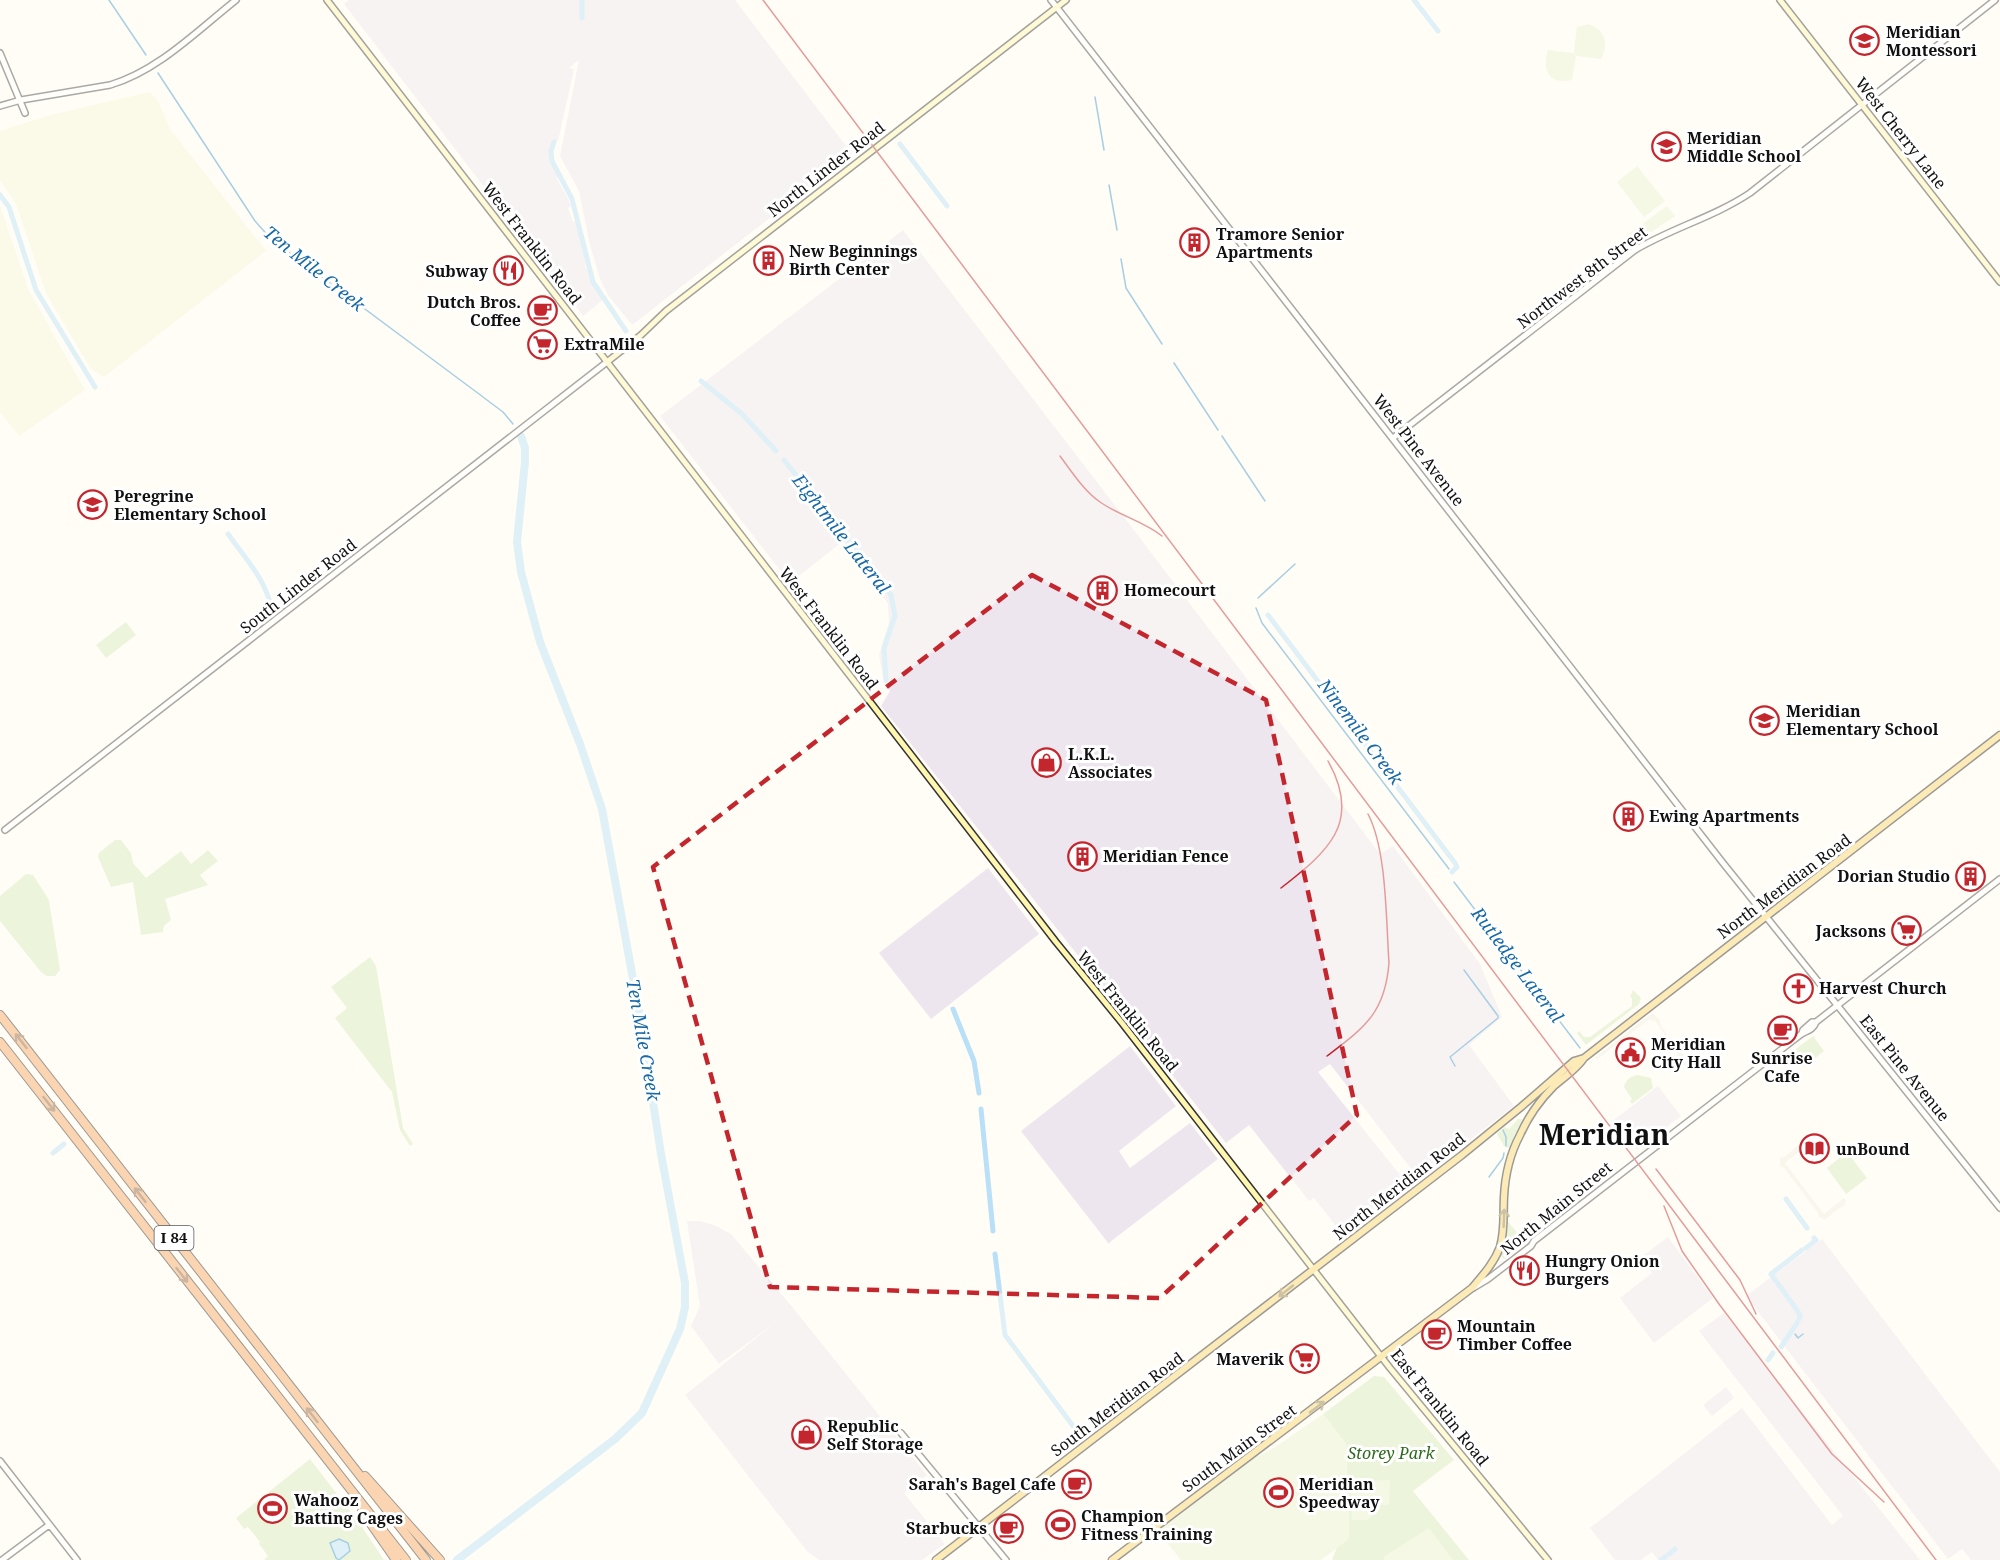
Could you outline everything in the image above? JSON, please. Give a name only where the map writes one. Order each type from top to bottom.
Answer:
[{"type":"highway","name":"I 84","points":[[0,1015],[426,1560]]},
{"type":"highway","name":"I 84","points":[[0,1042],[406,1560]]},
{"type":"highway","points":[[316,1446],[336,1478],[396,1560]]},
{"type":"highway","points":[[348,1461],[365,1476],[440,1560]]},
{"type":"main road","name":"West Franklin Road","points":[[327,0],[976,840],[1314,1269]]},
{"type":"main road","name":"North Linder Road","points":[[607,362],[641,335],[666,311],[1066,0]]},
{"type":"main road","name":"West Cherry Lane","points":[[1780,0],[2000,282]]},
{"type":"main road","name":"North Meridian Road","points":[[1472,1288],[1488,1269],[1500,1246],[1503,1231],[1505,1183],[1510,1158],[1519,1136],[1536,1107],[1556,1085],[1578,1067],[1584,1058],[2000,735]]},
{"type":"main road","name":"North Meridian Road","points":[[1314,1269],[1491,1132],[1574,1061],[1584,1058]]},
{"type":"main road","name":"East Franklin Road","points":[[1314,1269],[1382,1358],[1548,1560]]},
{"type":"main road","name":"South Meridian Road","points":[[936,1560],[1314,1269]]},
{"type":"main road","name":"North Main Street","points":[[1382,1358],[1472,1288]]},
{"type":"main road","name":"South Main Street","points":[[1112,1560],[1120,1557],[1382,1358]]},
{"type":"street","points":[[0,106],[125,81],[162,58],[236,0]]},
{"type":"street","name":"West Pine Avenue","points":[[1051,0],[1766,917]]},
{"type":"street","name":"Northwest 8th Street","points":[[1393,438],[1635,250],[1744,197],[1995,0]]},
{"type":"street","points":[[0,53],[25,113]]},
{"type":"street","name":"South Linder Road","points":[[5,830],[607,362]]},
{"type":"street","name":"North Main Street","points":[[1472,1288],[1488,1279],[1531,1246],[1540,1236],[1802,1034],[1812,1022],[1816,1022],[2000,879]]},
{"type":"street","name":"East Pine Avenue","points":[[1766,917],[2000,1208]]},
{"type":"street","points":[[901,1433],[1006,1560]]},
{"type":"street","points":[[0,1461],[76,1560]]},
{"type":"street","points":[[2,1560],[49,1524]]},
{"type":"highlighted area","points":[[1032,575],[1266,700],[1357,1115],[1160,1298],[770,1287],[653,867]]},
{"type":"shaded area","points":[[349,0],[735,0],[852,154],[632,325],[608,295],[600,279],[590,245],[579,191],[560,156],[579,60],[569,68],[574,69],[558,141],[552,142],[550,156],[557,179],[571,206],[568,208],[573,222],[577,220],[586,267],[604,299],[583,316],[344,4]]},
{"type":"shaded area","points":[[150,92],[159,103],[170,129],[266,251],[104,377],[91,369],[46,293],[16,204],[0,180],[0,131],[51,115]]},
{"type":"shaded area","points":[[0,206],[29,291],[85,390],[19,436],[0,412]]},
{"type":"shaded area","points":[[903,230],[1380,854],[1393,846],[1480,964],[1502,1017],[1469,1045],[1514,1106],[1423,1176],[1416,1175],[1330,1064],[1318,1072],[1408,1185],[1343,1235],[1314,1198],[1309,1201],[1249,1125],[1226,1143],[881,706],[890,691],[884,683],[879,655],[889,622],[888,604],[842,542],[790,583],[660,416]]},
{"type":"shaded area","points":[[988,868],[1039,934],[931,1019],[879,953]]},
{"type":"shaded area","points":[[1651,1014],[1659,1019],[1661,1026],[1689,1065],[1678,1065],[1677,1051],[1655,1021],[1648,1020],[1596,1060],[1596,1057]]},
{"type":"shaded area","points":[[1130,1046],[1176,1106],[1119,1151],[1130,1168],[1190,1123],[1218,1159],[1109,1244],[1021,1131]]},
{"type":"shaded area","points":[[1658,1086],[1681,1116],[1637,1150],[1614,1120]]},
{"type":"shaded area","points":[[1802,1144],[1805,1147],[1785,1163],[1824,1214],[1844,1198],[1846,1200],[1844,1206],[1825,1220],[1819,1217],[1784,1168],[1780,1166],[1780,1158],[1786,1156]]},
{"type":"shaded area","name":"Republic Self Storage","points":[[687,1221],[700,1221],[714,1225],[731,1234],[927,1475],[904,1493],[945,1544],[922,1560],[819,1560],[807,1551],[685,1395],[775,1323],[719,1364],[691,1326],[700,1306]]},
{"type":"shaded area","points":[[1668,1237],[1713,1298],[1654,1343],[1620,1298],[1652,1273],[1641,1257]]},
{"type":"shaded area","points":[[1822,1239],[2000,1472],[2000,1560],[1971,1560],[1962,1549],[1948,1559],[1746,1296]]},
{"type":"shaded area","points":[[1724,1313],[1920,1560],[1658,1560],[1652,1552],[1641,1560],[1615,1560],[1590,1528],[1742,1408],[1832,1525],[1843,1516],[1699,1331]]},
{"type":"shaded area","points":[[1726,1387],[1734,1398],[1712,1416],[1703,1405]]},
{"type":"green space","points":[[1589,24],[1599,30],[1604,38],[1605,48],[1601,59],[1576,56],[1574,53],[1577,27]]},
{"type":"green space","points":[[1548,50],[1573,53],[1576,56],[1572,80],[1552,78],[1546,64]]},
{"type":"green space","points":[[1637,166],[1665,201],[1644,217],[1617,182]]},
{"type":"green space","points":[[1667,206],[1675,216],[1632,245],[1626,236]]},
{"type":"green space","points":[[126,622],[136,635],[106,658],[96,645]]},
{"type":"green space","points":[[115,840],[121,840],[131,853],[133,863],[146,878],[181,851],[191,864],[208,850],[218,861],[200,875],[208,885],[165,899],[171,920],[164,926],[163,932],[141,935],[133,882],[111,887],[98,857],[99,853]]},
{"type":"green space","points":[[26,874],[33,875],[49,900],[60,970],[55,976],[47,976],[41,972],[0,921],[0,896]]},
{"type":"green space","points":[[370,957],[376,966],[403,1128],[413,1144],[410,1146],[400,1130],[392,1092],[335,1018],[347,1008],[331,987]]},
{"type":"green space","points":[[1633,990],[1641,998],[1639,1004],[1586,1045],[1577,1033],[1579,1031],[1584,1037],[1590,1037],[1632,1006],[1630,997]]},
{"type":"green space","points":[[1813,1036],[1824,1051],[1804,1067],[1792,1052]]},
{"type":"green space","points":[[1638,1075],[1651,1078],[1653,1088],[1632,1104],[1630,1101],[1632,1099],[1624,1087],[1629,1079]]},
{"type":"green space","points":[[1518,1119],[1522,1119],[1509,1148],[1504,1146],[1497,1134],[1505,1127],[1509,1129]]},
{"type":"green space","points":[[1847,1152],[1867,1178],[1846,1194],[1827,1168]]},
{"type":"green space","points":[[1508,1221],[1519,1240],[1514,1250],[1504,1259],[1500,1255]]},
{"type":"green space","name":"Storey Park","points":[[1374,1376],[1384,1377],[1454,1460],[1413,1491],[1469,1560],[1332,1560],[1337,1547],[1349,1538],[1346,1444],[1323,1414]]},
{"type":"green space","name":"Meridian Speedway","points":[[1323,1414],[1346,1444],[1349,1539],[1321,1560],[1181,1560],[1158,1531],[1254,1458],[1274,1448]]},
{"type":"green space","points":[[310,1459],[360,1524],[384,1560],[264,1560],[268,1556],[259,1544],[260,1542],[248,1527],[244,1529],[236,1518]]},
{"type":"green space","points":[[1390,1480],[1389,1505],[1380,1505],[1380,1509],[1377,1509],[1368,1520],[1352,1520],[1351,1481]]},
{"type":"green space","name":"Wahooz Batting Cages","points":[[271,1496],[287,1510],[279,1521],[269,1524],[259,1505]]},
{"type":"green space","points":[[1429,1528],[1453,1560],[1383,1560],[1385,1556]]},
{"type":"water","points":[[339,1539],[348,1543],[350,1551],[339,1560],[330,1543]]},
{"type":"waterway","name":"Ten Mile Creek","points":[[109,0],[146,55]]},
{"type":"waterway","name":"Eightmile Lateral","points":[[582,0],[582,18]]},
{"type":"waterway","points":[[1414,0],[1438,31]]},
{"type":"waterway","name":"Ten Mile Creek","points":[[158,73],[255,221],[271,239],[503,412],[513,424]]},
{"type":"waterway","name":"Ninemile Creek","points":[[1095,97],[1104,150]]},
{"type":"waterway","name":"Eightmile Lateral","points":[[554,142],[551,151],[552,161],[572,199],[593,282],[626,331]]},
{"type":"waterway","name":"Rutledge Lateral","points":[[900,144],[947,206]]},
{"type":"waterway","name":"Ninemile Creek","points":[[1109,185],[1117,230]]},
{"type":"waterway","points":[[0,195],[9,207],[36,290],[95,387]]},
{"type":"waterway","name":"Ninemile Creek","points":[[1121,259],[1126,288],[1162,344]]},
{"type":"waterway","name":"Ninemile Creek","points":[[1174,363],[1218,430]]},
{"type":"waterway","name":"Eightmile Lateral","points":[[701,381],[742,414],[776,451]]},
{"type":"waterway","name":"Ten Mile Creek","points":[[457,1560],[615,1439],[642,1413],[680,1329],[685,1307],[685,1283],[602,809],[580,744],[540,642],[521,572],[517,542],[525,462],[525,448],[521,436]]},
{"type":"waterway","name":"Ninemile Creek","points":[[1222,436],[1265,501]]},
{"type":"waterway","points":[[1403,442],[1408,447]]},
{"type":"waterway","name":"Eightmile Lateral","points":[[784,460],[891,595],[895,616],[884,648],[886,680]]},
{"type":"waterway","points":[[228,534],[262,582],[272,615]]},
{"type":"waterway","name":"Ninemile Creek","points":[[1258,598],[1295,564]]},
{"type":"waterway","name":"Ninemile Creek","points":[[1256,608],[1262,623],[1449,869]]},
{"type":"waterway","name":"Rutledge Lateral","points":[[1268,615],[1455,863],[1457,867],[1452,872]]},
{"type":"waterway","name":"Rutledge Lateral","points":[[1454,882],[1580,1048]]},
{"type":"waterway","name":"Ninemile Creek","points":[[1455,1066],[1450,1057],[1498,1018],[1464,970]]},
{"type":"waterway","name":"Eightmile Lateral","points":[[953,1009],[974,1061],[979,1093]]},
{"type":"waterway","name":"Eightmile Lateral","points":[[981,1109],[993,1231]]},
{"type":"waterway","name":"Ninemile Creek","points":[[1503,1130],[1506,1146]]},
{"type":"waterway","points":[[53,1153],[64,1144]]},
{"type":"waterway","name":"Ninemile Creek","points":[[1489,1177],[1503,1158],[1504,1153]]},
{"type":"waterway","points":[[1786,1199],[1807,1228]]},
{"type":"waterway","points":[[1806,1248],[1816,1240],[1814,1238]]},
{"type":"waterway","points":[[1799,1319],[1800,1315],[1797,1310],[1771,1274],[1802,1250]]},
{"type":"waterway","name":"Eightmile Lateral","points":[[995,1254],[1005,1335],[1082,1438]]},
{"type":"waterway","points":[[1781,1347],[1797,1323]]},
{"type":"waterway","points":[[1795,1334],[1798,1338],[1803,1334]]},
{"type":"waterway","points":[[1768,1360],[1773,1353]]},
{"type":"waterway","points":[[1669,1554],[1675,1549]]},
{"type":"waterway","points":[[1661,1560],[1665,1557]]},
{"type":"railway","points":[[763,0],[1936,1560]]},
{"type":"railway","points":[[1060,456],[1094,498],[1162,536]]},
{"type":"railway","points":[[1281,888],[1313,862],[1335,834],[1341,819],[1342,802],[1338,783],[1328,761]]},
{"type":"railway","points":[[1327,1056],[1371,1017],[1378,1007],[1387,980],[1389,963],[1382,866],[1379,847],[1368,814]]},
{"type":"railway","points":[[1656,1169],[1740,1280],[1756,1314]]},
{"type":"railway","points":[[1664,1206],[1682,1251],[1719,1304],[1832,1454],[1884,1502]]},
{"type":"place","name":"Meridian Montessori","points":[[1865,41]]},
{"type":"place","name":"Meridian Middle School","points":[[1666,147]]},
{"type":"place","name":"Tramore Senior Apartments","points":[[1195,243]]},
{"type":"place","name":"New Beginnings Birth Center","points":[[768,260]]},
{"type":"place","name":"Subway","points":[[509,271]]},
{"type":"place","name":"Dutch Bros. Coffee","points":[[542,311]]},
{"type":"place","name":"ExtraMile","points":[[543,344]]},
{"type":"place","name":"Peregrine Elementary School","points":[[93,505]]},
{"type":"place","name":"Homecourt","points":[[1103,590]]},
{"type":"place","name":"Meridian Elementary School","points":[[1765,720]]},
{"type":"place","name":"L.K.L. Associates","points":[[1047,763]]},
{"type":"place","name":"Ewing Apartments","points":[[1628,816]]},
{"type":"place","name":"Meridian Fence","points":[[1082,856]]},
{"type":"place","name":"Dorian Studio","points":[[1971,876]]},
{"type":"place","name":"Jacksons","points":[[1907,931]]},
{"type":"place","name":"Harvest Church","points":[[1798,988]]},
{"type":"place","name":"Sunrise Cafe","points":[[1782,1030]]},
{"type":"place","name":"Meridian City Hall","points":[[1630,1053]]},
{"type":"place","name":"unBound","points":[[1815,1149]]},
{"type":"place","name":"Hungry Onion Burgers","points":[[1524,1270]]},
{"type":"place","name":"Mountain Timber Coffee","points":[[1436,1335]]},
{"type":"place","name":"Maverik","points":[[1305,1359]]},
{"type":"place","name":"Republic Self Storage","points":[[806,1435]]},
{"type":"place","name":"Sarah's Bagel Cafe","points":[[1077,1484]]},
{"type":"place","name":"Meridian Speedway","points":[[1278,1493]]},
{"type":"place","name":"Wahooz Batting Cages","points":[[273,1509]]},
{"type":"place","name":"Champion Fitness Training","points":[[1060,1525]]},
{"type":"place","name":"Starbucks","points":[[1008,1528]]},
{"type":"district","name":"Meridian","points":[[1604,1135]]}]
